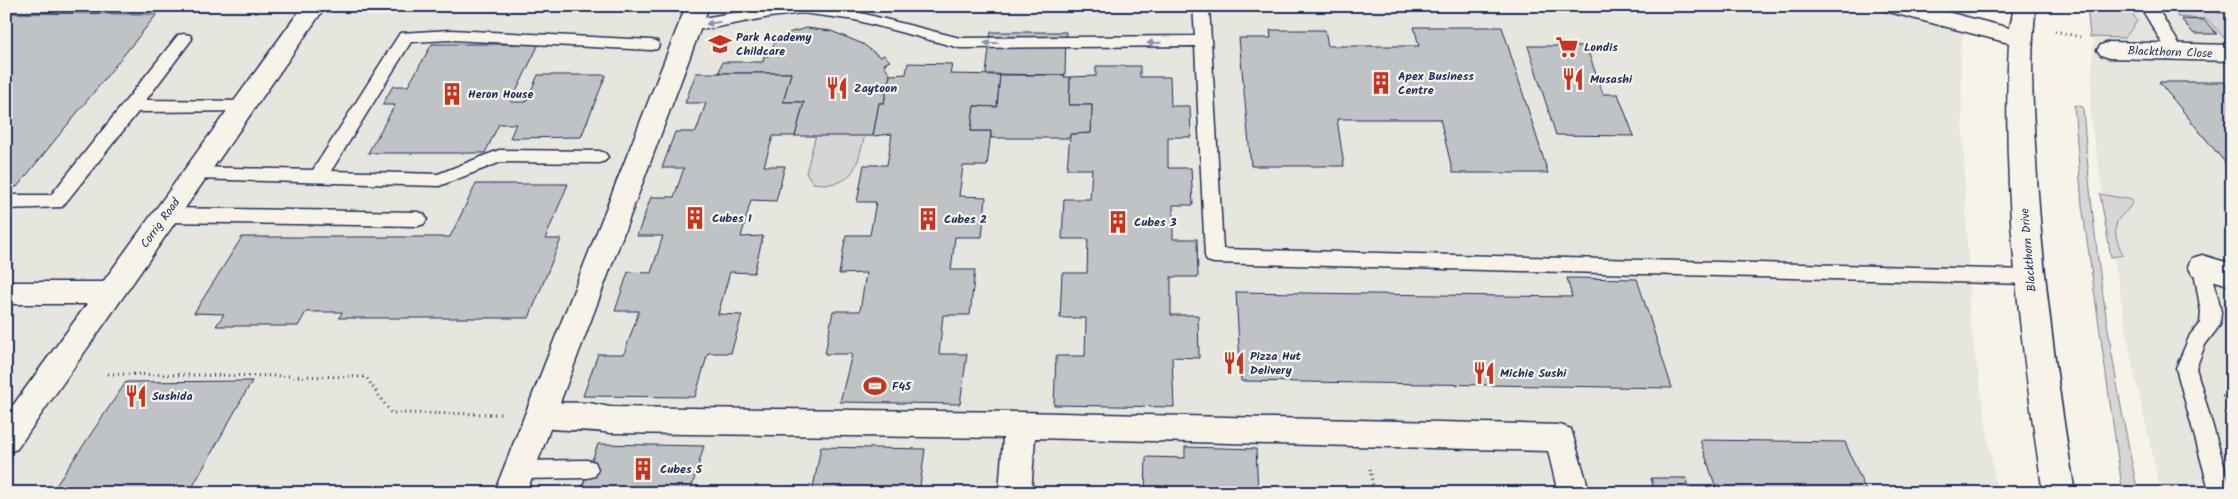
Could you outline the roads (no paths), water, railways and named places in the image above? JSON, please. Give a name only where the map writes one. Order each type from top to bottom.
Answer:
[{"type":"street","name":"Corrig Road","points":[[6,440],[315,6]]},
{"type":"street","points":[[1893,6],[2021,38]]},
{"type":"street","name":"Blackthorn Drive","points":[[2025,6],[2021,38],[2025,224],[2029,277],[2059,493]]},
{"type":"street","points":[[514,481],[694,16]]},
{"type":"street","name":"Blackthorn Close","points":[[2109,50],[2232,53]]},
{"type":"street","points":[[2202,266],[2232,275]]},
{"type":"street","points":[[6,293],[110,293]]},
{"type":"street","points":[[540,415],[590,416],[610,420],[1020,425],[1560,438],[1574,493]]},
{"type":"street","points":[[1015,493],[1020,425]]},
{"type":"lane","points":[[1201,6],[1214,256],[2029,277]]},
{"type":"lane","points":[[2148,6],[2176,52]]},
{"type":"lane","points":[[694,16],[707,25],[785,8],[818,8],[879,21],[930,38],[960,43],[1203,41]]},
{"type":"lane","points":[[318,176],[406,37],[451,35],[651,45]]},
{"type":"lane","points":[[6,202],[56,202],[133,106],[184,38]]},
{"type":"lane","points":[[133,106],[243,107]]},
{"type":"lane","points":[[196,173],[440,180],[498,156],[599,157]]},
{"type":"lane","points":[[166,215],[369,224],[418,219]]},
{"type":"lane","points":[[2202,266],[2211,312],[2210,325],[2197,341],[2186,368],[2221,493]]},
{"type":"lane","points":[[514,481],[588,469]]},
{"type":"place","name":"Park Academy Childcare","points":[[720,44]]},
{"type":"place","name":"Londis","points":[[1567,47]]},
{"type":"place","name":"Musashi","points":[[1573,79]]},
{"type":"place","name":"Apex Business Centre","points":[[1381,83]]},
{"type":"place","name":"Zaytoon","points":[[837,88]]},
{"type":"place","name":"Heron House","points":[[452,94]]},
{"type":"place","name":"Cubes 1","points":[[695,218]]},
{"type":"place","name":"Cubes 2","points":[[928,219]]},
{"type":"place","name":"Cubes 3","points":[[1118,222]]},
{"type":"place","name":"Pizza Hut Delivery","points":[[1234,363]]},
{"type":"place","name":"Michie Sushi","points":[[1484,373]]},
{"type":"place","name":"F45","points":[[875,386]]},
{"type":"place","name":"Sushida","points":[[136,396]]},
{"type":"place","name":"Cubes 5","points":[[643,469]]}]
